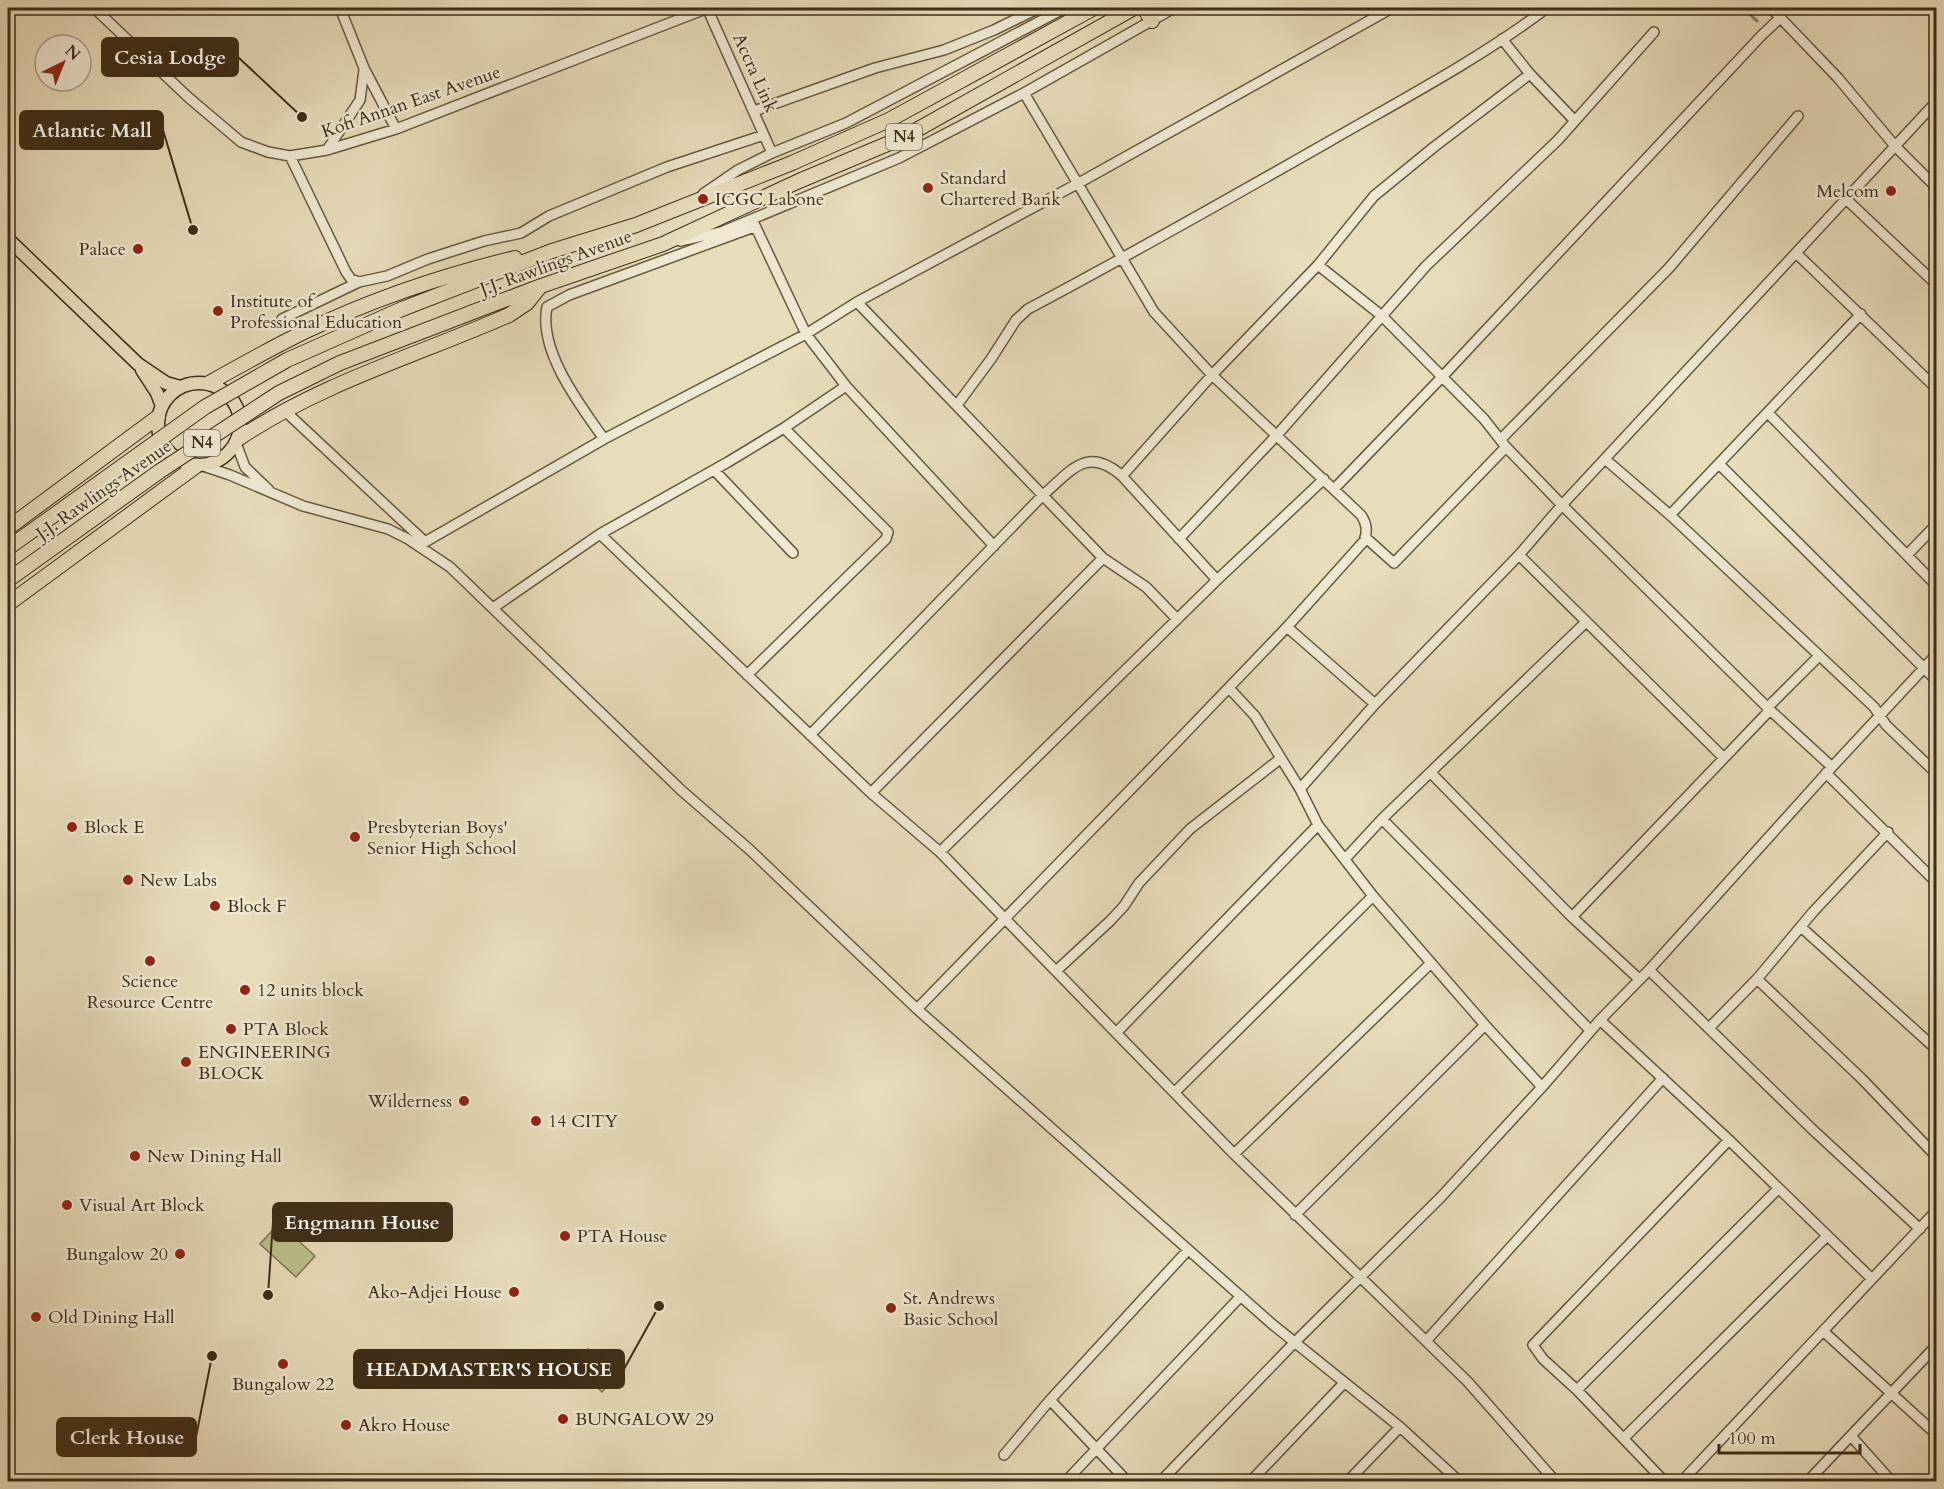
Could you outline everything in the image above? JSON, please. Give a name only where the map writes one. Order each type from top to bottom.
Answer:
[{"type":"highway","name":"J.J. Rawlings Avenue","points":[[8,548],[206,407],[287,360],[402,309],[552,251],[636,225],[792,163],[889,120],[1094,8]]},
{"type":"highway","name":"J.J. Rawlings Avenue","points":[[8,580],[160,471],[279,393],[340,363],[541,286],[663,244],[800,181],[904,137],[1134,8]]},
{"type":"highway","points":[[1144,8],[1152,21]]},
{"type":"highway","points":[[209,383],[307,331],[368,305],[470,268],[552,251]]},
{"type":"highway","points":[[237,441],[285,411],[344,382],[509,315],[527,303],[541,286]]},
{"type":"highway","points":[[8,528],[160,412]]},
{"type":"highway","points":[[8,604],[199,466]]},
{"type":"main road","points":[[8,238],[138,364],[166,383],[180,387]]},
{"type":"main road","points":[[138,364],[157,393],[160,412],[158,430],[162,442],[181,461],[199,466],[222,458],[237,441],[240,424],[238,410],[231,398],[220,388],[209,383],[198,382],[180,387],[166,399],[160,412]]},
{"type":"street","name":"Kofi Annan East Avenue","points":[[94,8],[188,97],[241,142],[268,152],[290,156],[327,150],[396,129],[707,8]]},
{"type":"street","points":[[340,8],[364,68],[396,129]]},
{"type":"street","name":"Accra Link","points":[[707,8],[772,153]]},
{"type":"street","points":[[754,111],[875,68],[945,50],[1039,8]]},
{"type":"street","points":[[691,202],[738,170],[772,153],[846,123],[1065,8]]},
{"type":"street","points":[[604,439],[564,377],[546,329],[548,307],[569,295],[753,223],[899,158],[1024,93],[1174,8]]},
{"type":"street","points":[[421,543],[604,439],[806,334],[857,302],[1077,184],[1392,8]]},
{"type":"street","points":[[957,405],[1016,320],[1028,309],[1124,258],[1421,88],[1502,39],[1547,8]]},
{"type":"street","points":[[1771,8],[1838,78],[1895,147],[1936,187]]},
{"type":"street","points":[[1334,489],[1781,17]]},
{"type":"street","points":[[1179,538],[1277,435],[1426,266],[1558,140],[1654,32]]},
{"type":"street","points":[[1502,39],[1530,74],[1575,121]]},
{"type":"street","points":[[327,150],[360,100],[364,68]]},
{"type":"street","points":[[1122,476],[1212,375],[1318,265],[1374,196],[1530,74]]},
{"type":"street","points":[[917,1009],[1287,627],[1365,540],[1366,524],[1361,515],[1212,375],[1154,312],[1024,93]]},
{"type":"street","points":[[1300,789],[1375,704],[1519,555],[1562,505],[1936,102]]},
{"type":"street","points":[[1365,537],[1394,563],[1503,443],[1669,267],[1798,116]]},
{"type":"street","points":[[282,319],[359,282],[387,276],[428,259],[484,241],[521,233],[549,216],[667,166],[764,135]]},
{"type":"street","points":[[290,156],[346,272],[351,279],[359,282]]},
{"type":"street","points":[[1846,199],[1936,284]]},
{"type":"street","points":[[663,244],[753,223]]},
{"type":"street","points":[[753,223],[806,334],[846,386],[994,546]]},
{"type":"street","points":[[1796,253],[1936,388]]},
{"type":"street","points":[[1318,265],[1382,316],[1443,376],[1562,505],[1769,708],[1936,882]]},
{"type":"street","points":[[857,302],[1103,558],[1146,587],[1177,619]]},
{"type":"street","points":[[1670,515],[1861,314]]},
{"type":"street","points":[[493,608],[600,534],[715,471],[846,386]]},
{"type":"street","points":[[285,411],[681,790],[750,850],[917,1009],[1294,1343],[1401,1427],[1453,1479]]},
{"type":"street","points":[[1768,413],[1936,585]]},
{"type":"street","points":[[747,675],[886,538],[888,532],[784,428]]},
{"type":"street","points":[[237,441],[245,467],[255,479],[278,497]]},
{"type":"street","points":[[1605,459],[1670,515],[1874,707],[1886,725],[1936,773]]},
{"type":"street","points":[[810,735],[1043,495],[1080,463],[1090,461],[1104,463],[1122,476],[1217,580]]},
{"type":"street","points":[[1719,464],[1936,680]]},
{"type":"street","points":[[199,466],[230,474],[278,497],[325,513],[388,529],[421,543]]},
{"type":"street","points":[[715,471],[793,553]]},
{"type":"street","points":[[940,852],[1324,478]]},
{"type":"street","points":[[1907,555],[1936,525]]},
{"type":"street","points":[[600,534],[871,794],[940,852],[1234,1154],[1427,1340],[1501,1418],[1556,1482]]},
{"type":"street","points":[[1519,555],[1724,758]]},
{"type":"street","points":[[871,794],[1103,558]]},
{"type":"street","points":[[1345,859],[1382,819],[1586,622]]},
{"type":"street","points":[[1287,627],[1375,704]]},
{"type":"street","points":[[1160,1482],[1294,1343],[1441,1197],[1590,1030],[1649,970],[1936,655]]},
{"type":"street","points":[[1572,917],[1818,656]]},
{"type":"street","points":[[1228,688],[1255,716],[1300,789],[1318,825],[1373,896],[1542,1086]]},
{"type":"street","points":[[1056,971],[1110,921],[1124,906],[1139,883],[1190,829],[1280,759]]},
{"type":"street","points":[[1431,773],[1572,917],[1639,979]]},
{"type":"street","points":[[1382,819],[1590,1030]]},
{"type":"street","points":[[1116,1033],[1318,825]]},
{"type":"street","points":[[1710,1027],[1757,979],[1888,832]]},
{"type":"street","points":[[1175,1092],[1373,896]]},
{"type":"street","points":[[1801,927],[1936,1049]]},
{"type":"street","points":[[1234,1154],[1431,963]]},
{"type":"street","points":[[1649,970],[1812,1129],[1920,1229]]},
{"type":"street","points":[[1757,979],[1862,1079],[1936,1156]]},
{"type":"street","points":[[1600,1020],[1729,1140],[1872,1279]]},
{"type":"street","points":[[1295,1215],[1485,1024]]},
{"type":"street","points":[[1427,1340],[1663,1078]]},
{"type":"street","points":[[1665,1482],[1577,1390],[1543,1359],[1533,1346],[1729,1140]]},
{"type":"street","points":[[1577,1390],[1778,1189]]},
{"type":"street","points":[[1681,1482],[1936,1210]]},
{"type":"street","points":[[1624,1438],[1827,1236]]},
{"type":"street","points":[[1004,1455],[1050,1401],[1188,1250]]},
{"type":"street","points":[[1065,1482],[1241,1296]]},
{"type":"street","points":[[1823,1331],[1936,1434]]},
{"type":"street","points":[[1807,1482],[1936,1346]]},
{"type":"street","points":[[1250,1482],[1344,1383]]},
{"type":"street","points":[[1050,1401],[1128,1482]]},
{"type":"street","points":[[1347,1482],[1401,1427]]},
{"type":"street","points":[[1851,1436],[1892,1482]]},
{"type":"green space","points":[[279,1223],[315,1256],[296,1277],[260,1244]]},
{"type":"green space","points":[[588,1349],[617,1376],[602,1392],[573,1365]]},
{"type":"waterway","points":[[1656,8],[1662,12],[1675,8]]},
{"type":"waterway","points":[[1743,8],[1757,21]]},
{"type":"place","name":"Cesia Lodge","points":[[302,117]]},
{"type":"place","name":"Standard Chartered Bank","points":[[928,188]]},
{"type":"place","name":"Melcom","points":[[1891,191]]},
{"type":"place","name":"ICGC Labone","points":[[703,199]]},
{"type":"place","name":"Atlantic Mall","points":[[193,230]]},
{"type":"place","name":"Palace","points":[[138,249]]},
{"type":"place","name":"Institute of Professional Education","points":[[218,311]]},
{"type":"place","name":"Block E","points":[[72,827]]},
{"type":"place","name":"Presbyterian Boys' Senior High School","points":[[355,837]]},
{"type":"place","name":"New Labs","points":[[128,880]]},
{"type":"place","name":"Block F","points":[[215,906]]},
{"type":"place","name":"Science Resource Centre","points":[[150,961]]},
{"type":"place","name":"12 units block","points":[[245,990]]},
{"type":"place","name":"PTA Block","points":[[231,1029]]},
{"type":"place","name":"ENGINEERING BLOCK","points":[[186,1062]]},
{"type":"place","name":"Wilderness","points":[[464,1101]]},
{"type":"place","name":"14 CITY","points":[[536,1121]]},
{"type":"place","name":"New Dining Hall","points":[[135,1156]]},
{"type":"place","name":"Visual Art Block","points":[[67,1205]]},
{"type":"place","name":"PTA House","points":[[565,1236]]},
{"type":"place","name":"Bungalow 20","points":[[180,1254]]},
{"type":"place","name":"Ako-Adjei House","points":[[514,1292]]},
{"type":"place","name":"Engmann House","points":[[268,1295]]},
{"type":"place","name":"HEADMASTER'S HOUSE","points":[[659,1306]]},
{"type":"place","name":"St. Andrews Basic School","points":[[891,1308]]},
{"type":"place","name":"Old Dining Hall","points":[[36,1317]]},
{"type":"place","name":"Clerk House","points":[[212,1356]]},
{"type":"place","name":"Bungalow 22","points":[[283,1364]]},
{"type":"place","name":"BUNGALOW 29","points":[[563,1419]]},
{"type":"place","name":"Akro House","points":[[346,1425]]}]
